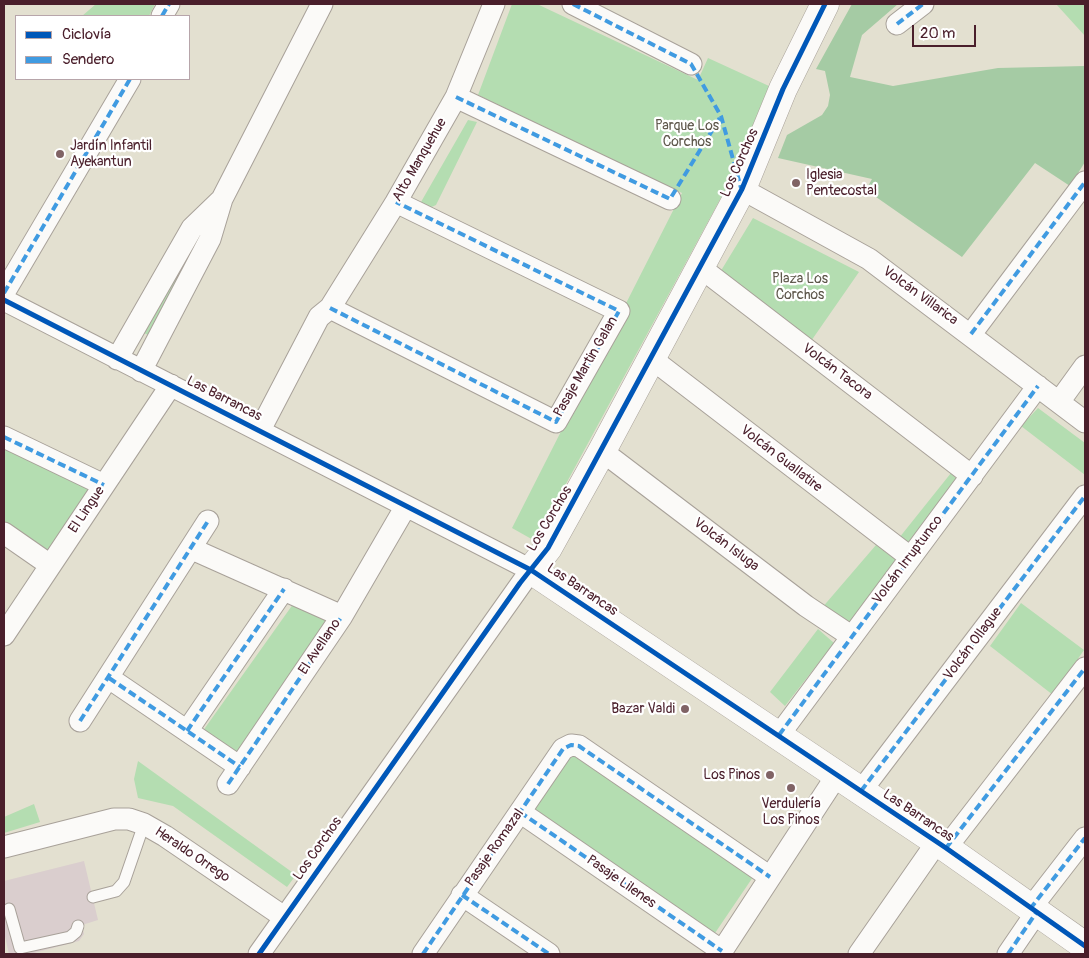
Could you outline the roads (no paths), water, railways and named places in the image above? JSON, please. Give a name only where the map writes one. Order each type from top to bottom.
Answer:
[{"type":"street","points":[[163,15],[169,4]]},
{"type":"street","points":[[141,371],[210,239],[222,199],[322,4]]},
{"type":"street","name":"Alto Manquehue","points":[[266,434],[319,317],[330,308],[396,202],[456,97],[494,4]]},
{"type":"street","points":[[573,4],[691,64]]},
{"type":"street","name":"Los Corchos","points":[[259,954],[548,548],[652,359],[742,189],[784,89],[825,4]]},
{"type":"street","points":[[897,24],[923,4]]},
{"type":"street","points":[[4,293],[129,80]]},
{"type":"street","points":[[456,97],[670,199]]},
{"type":"street","points":[[971,334],[1085,182]]},
{"type":"street","name":"Volcán Villarica","points":[[742,189],[869,259],[971,334],[1085,422]]},
{"type":"street","points":[[117,359],[192,228],[222,199]]},
{"type":"street","name":"Pasaje Martin Galan","points":[[330,308],[556,422],[619,311],[396,202]]},
{"type":"street","name":"Volcán Tacora","points":[[700,268],[972,476]]},
{"type":"street","name":"Las Barrancas","points":[[4,300],[531,570],[779,735],[1085,946]]},
{"type":"street","name":"Volcán Guallatire","points":[[652,359],[910,557]]},
{"type":"street","points":[[1059,402],[1085,366]]},
{"type":"street","name":"El Lingue","points":[[4,635],[171,384]]},
{"type":"street","name":"Volcán Irruptunco","points":[[779,735],[1038,386]]},
{"type":"street","points":[[4,437],[104,485]]},
{"type":"street","name":"Volcán Isluga","points":[[602,451],[806,606],[852,636]]},
{"type":"street","name":"Volcán Ollague","points":[[861,791],[1085,496]]},
{"type":"street","name":"El Avellano","points":[[187,731],[234,776],[342,616],[406,506]]},
{"type":"street","points":[[80,721],[208,522]]},
{"type":"street","points":[[4,533],[50,565]]},
{"type":"street","points":[[192,549],[342,616]]},
{"type":"street","points":[[108,678],[187,731],[284,589]]},
{"type":"street","points":[[859,954],[941,845],[1085,668]]},
{"type":"street","name":"Pasaje Romazal","points":[[423,954],[563,749],[571,745],[579,746],[770,877]]},
{"type":"street","points":[[721,953],[837,775]]},
{"type":"street","name":"Pasaje Lilenes","points":[[520,812],[721,953]]},
{"type":"street","name":"Heraldo Orrego","points":[[4,847],[114,819],[129,819],[144,824],[166,836],[284,917]]},
{"type":"street","points":[[1008,954],[1033,911],[1085,838]]},
{"type":"street","points":[[462,895],[549,954]]},
{"type":"lane","points":[[93,897],[116,891],[124,882],[144,824]]},
{"type":"lane","points":[[9,909],[20,948],[70,937],[76,932],[78,926]]},
{"type":"place","name":"Jardín Infantil Ayekantun","points":[[60,154]]},
{"type":"place","name":"Iglesia Pentecostal","points":[[796,183]]},
{"type":"place","name":"Bazar Valdi","points":[[685,709]]},
{"type":"place","name":"Los Pinos","points":[[770,775]]},
{"type":"place","name":"Verdulería Los Pinos","points":[[791,788]]},
{"type":"park label","name":"Parque Los Corchos","points":[[687,134]]},
{"type":"park label","name":"Plaza Los Corchos","points":[[800,288]]}]
